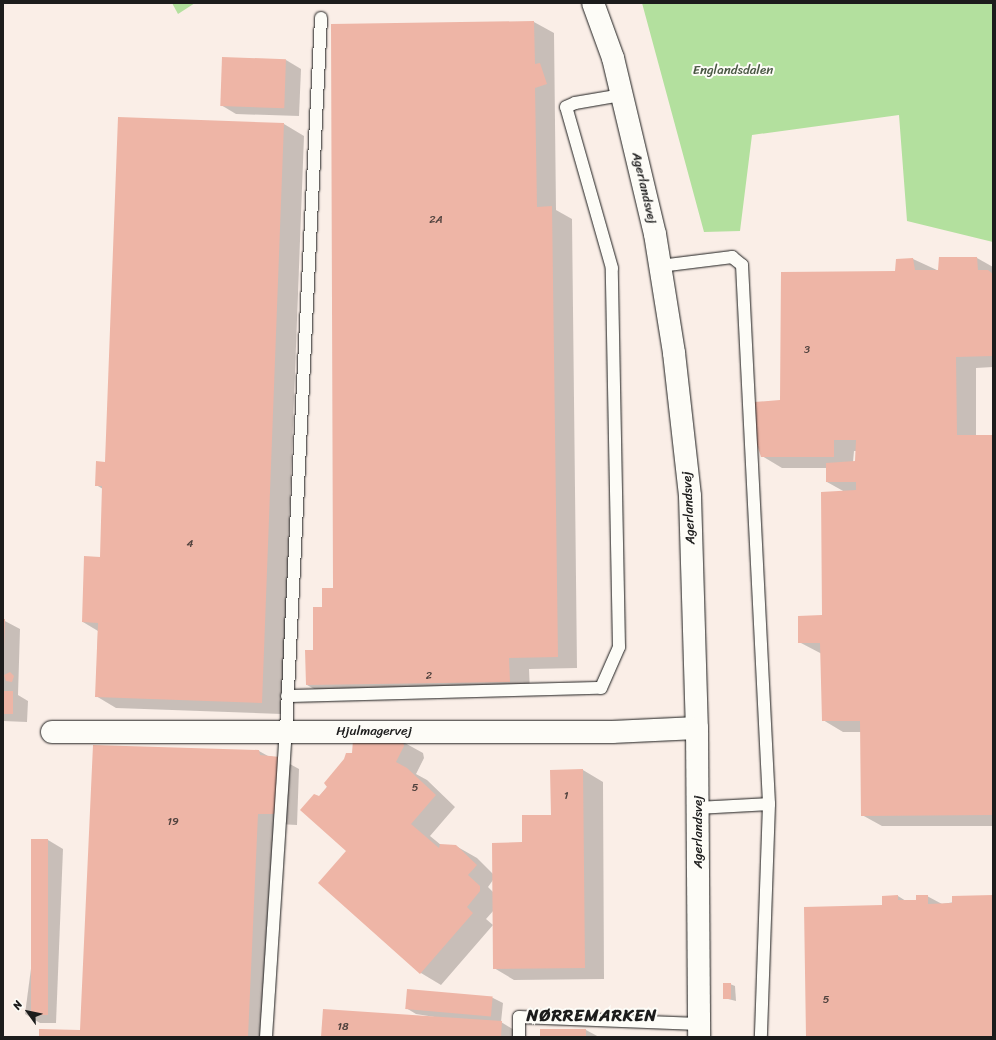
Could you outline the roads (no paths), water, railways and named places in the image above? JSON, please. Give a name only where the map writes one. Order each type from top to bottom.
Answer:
[{"type":"street","name":"Agerlandsvej","points":[[593,3],[613,58],[660,266],[674,353],[690,496],[697,728],[699,1031]]},
{"type":"street","name":"Hjulmagervej","points":[[52,732],[612,732],[697,728]]},
{"type":"lane","points":[[266,1037],[286,731],[321,18]]},
{"type":"lane","points":[[287,696],[601,688],[619,647],[612,268],[566,107],[575,103],[622,95]]},
{"type":"lane","points":[[660,266],[732,257],[742,265],[769,804],[761,1037]]},
{"type":"lane","points":[[698,808],[769,804]]},
{"type":"lane","name":"Agerlandsvej","points":[[519,1037],[519,1017],[699,1031]]},
{"type":"district","name":"NØRREMARKEN","points":[[592,1016]]},
{"type":"park label","name":"Englandsdalen","points":[[733,70]]}]
